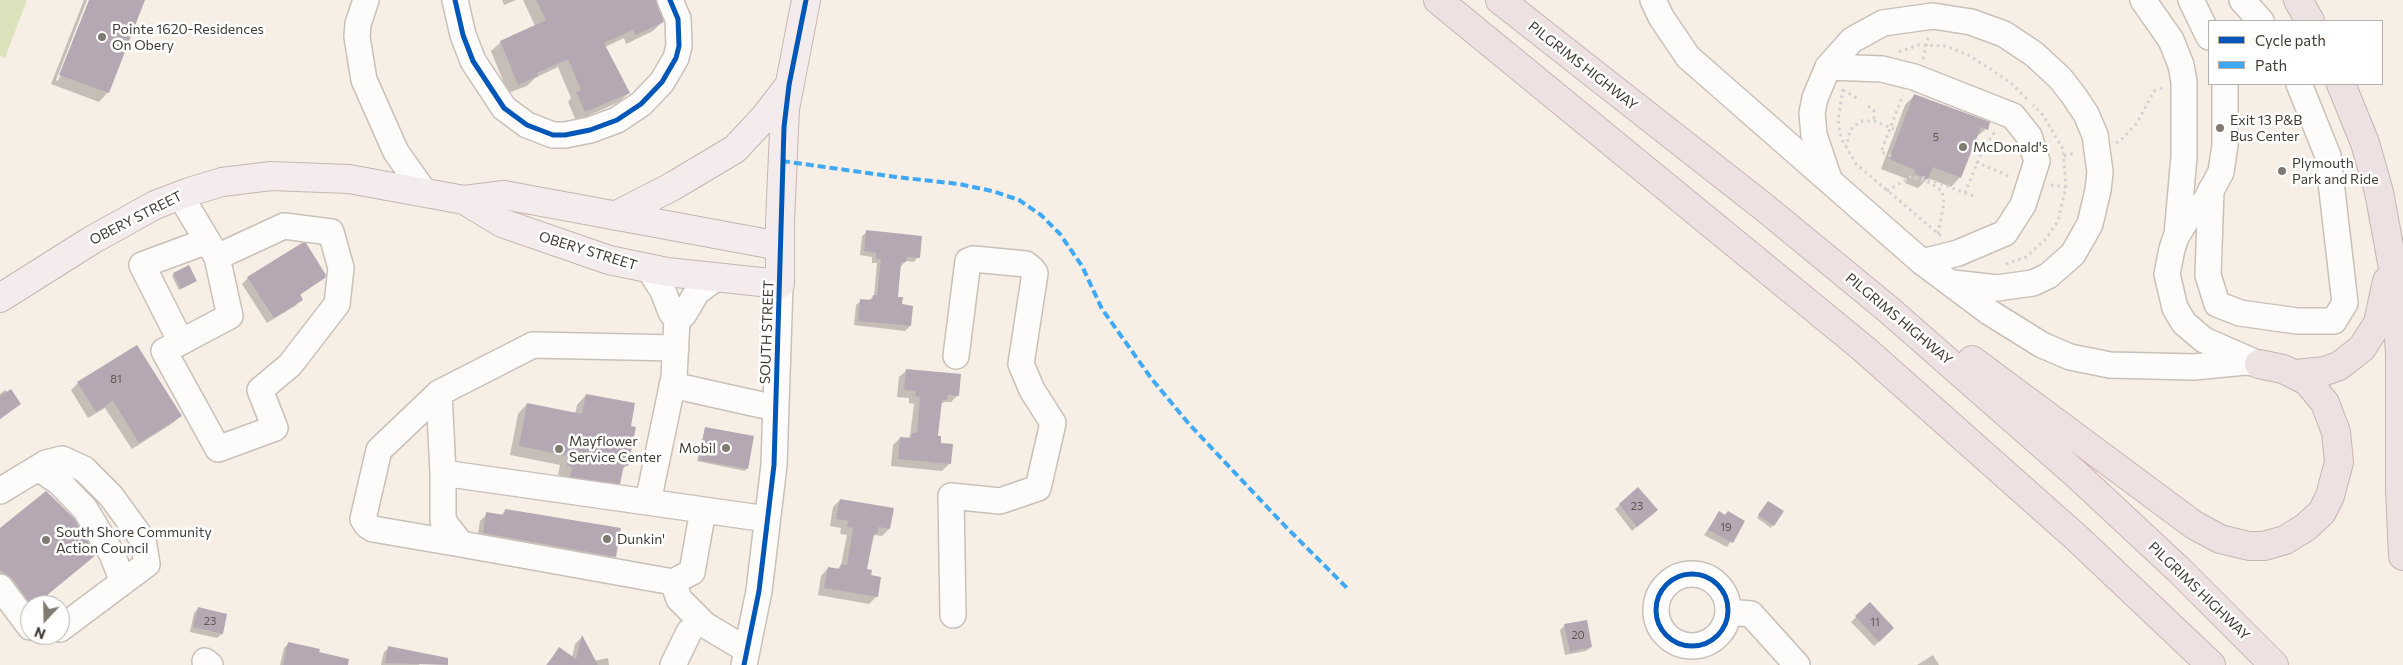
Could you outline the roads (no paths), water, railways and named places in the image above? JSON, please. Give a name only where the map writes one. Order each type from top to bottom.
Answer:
[{"type":"highway","points":[[1438,0],[1864,349],[2078,539],[2211,665]]},
{"type":"highway","name":"PILGRIMS HIGHWAY","points":[[1500,0],[1765,208],[1889,310],[1989,397],[2179,570],[2274,665]]},
{"type":"highway","points":[[2298,0],[2309,20]]},
{"type":"highway","points":[[2341,85],[2365,143],[2379,192],[2390,242],[2395,279],[2400,354],[2400,489],[2403,556]]},
{"type":"highway","points":[[1765,208],[1882,292],[2194,525],[2211,535],[2234,544],[2264,546],[2285,540],[2306,528],[2322,512],[2330,496],[2339,462],[2336,432],[2325,403],[2307,381],[2296,374],[2269,364],[2259,364]]},
{"type":"highway","points":[[2296,374],[2325,371],[2338,366],[2351,359],[2371,336],[2378,323],[2385,294],[2390,242]]},
{"type":"main road","name":"SOUTH STREET","points":[[780,284],[784,127],[789,85],[806,0]]},
{"type":"main road","points":[[615,216],[673,186],[735,149],[764,118],[789,85]]},
{"type":"main road","name":"OBERY STREET","points":[[0,298],[122,222],[180,195],[228,181],[294,176],[349,179],[464,200],[504,195],[780,246]]},
{"type":"main road","name":"OBERY STREET","points":[[464,200],[502,223],[609,260],[649,269],[780,284]]},
{"type":"street","points":[[366,0],[358,24],[357,38],[364,80],[396,152],[425,193]]},
{"type":"street","points":[[455,0],[463,35],[473,61],[504,108],[515,118],[533,128],[553,134],[565,135],[590,130],[616,120],[641,104],[662,82],[676,58],[679,46],[678,19],[670,0]]},
{"type":"street","points":[[1652,0],[1688,58],[1922,262],[2015,329],[2042,345],[2070,357],[2110,365],[2259,364]]},
{"type":"street","points":[[2143,0],[2171,40],[2181,65],[2183,79],[2184,157],[2176,237],[2168,274],[2175,308],[2184,323],[2204,340],[2259,364]]},
{"type":"street","points":[[2191,0],[2208,35]]},
{"type":"street","points":[[2242,0],[2260,20]]},
{"type":"street","points":[[1829,180],[1814,136],[1812,114],[1815,98],[1835,76],[1852,40],[1883,23],[1933,16],[1971,22],[2004,34],[2034,54],[2060,78],[2086,114],[2095,135],[2100,172],[2095,208],[2082,240],[2061,266],[2048,276],[2015,286],[1982,287],[1951,283]]},
{"type":"street","points":[[1835,76],[1882,69],[1906,75],[2013,116],[2029,136],[2036,161],[2023,205],[2006,233],[1958,253],[1922,262]]},
{"type":"street","points":[[2176,237],[2189,216],[2205,202],[2221,172],[2225,145],[2225,85]]},
{"type":"street","points":[[2211,190],[2208,276],[2216,304],[2240,313],[2297,321],[2334,321],[2345,303],[2328,156],[2299,85]]},
{"type":"street","points":[[180,195],[212,249],[230,316],[181,342],[164,350],[218,449],[275,428],[260,390],[290,365],[337,304],[342,268],[331,232],[284,226],[212,249],[142,264],[181,342]]},
{"type":"street","points":[[952,615],[951,496],[1000,501],[1038,488],[1053,423],[1032,390],[1022,364],[1035,274],[1026,264],[973,259],[968,261],[956,356]]},
{"type":"street","points":[[648,502],[673,381],[677,320],[671,312],[663,291],[649,269]]},
{"type":"street","points":[[677,320],[684,314],[697,292],[716,278]]},
{"type":"street","name":"SOUTH STREET","points":[[745,658],[758,591],[774,465],[780,284]]},
{"type":"street","points":[[676,348],[533,345],[439,393],[379,450],[363,519],[373,529],[673,582],[692,572],[703,510]]},
{"type":"street","points":[[673,381],[775,408]]},
{"type":"street","points":[[439,393],[443,521],[461,544]]},
{"type":"street","points":[[0,491],[46,463],[62,459],[84,469],[111,496],[143,540],[147,564],[70,622]]},
{"type":"street","points":[[38,468],[60,483],[85,509],[112,554],[123,582]]},
{"type":"street","points":[[443,473],[767,519]]},
{"type":"street","points":[[673,582],[679,599],[705,625],[745,658]]},
{"type":"street","points":[[0,587],[20,614]]},
{"type":"street","points":[[1728,612],[1751,614],[1797,665]]},
{"type":"street","points":[[673,665],[688,632]]},
{"type":"place","name":"Pointe 1620-Residences On Obery","points":[[102,37]]},
{"type":"place","name":"Exit 13 P&B Bus Center","points":[[2220,128]]},
{"type":"place","name":"McDonald's","points":[[1963,147]]},
{"type":"place","name":"Plymouth Park and Ride","points":[[2282,171]]},
{"type":"place","name":"Mobil","points":[[726,448]]},
{"type":"place","name":"Mayflower Service Center","points":[[559,449]]},
{"type":"place","name":"Dunkin'","points":[[607,539]]},
{"type":"place","name":"South Shore Community Action Council","points":[[46,540]]}]
